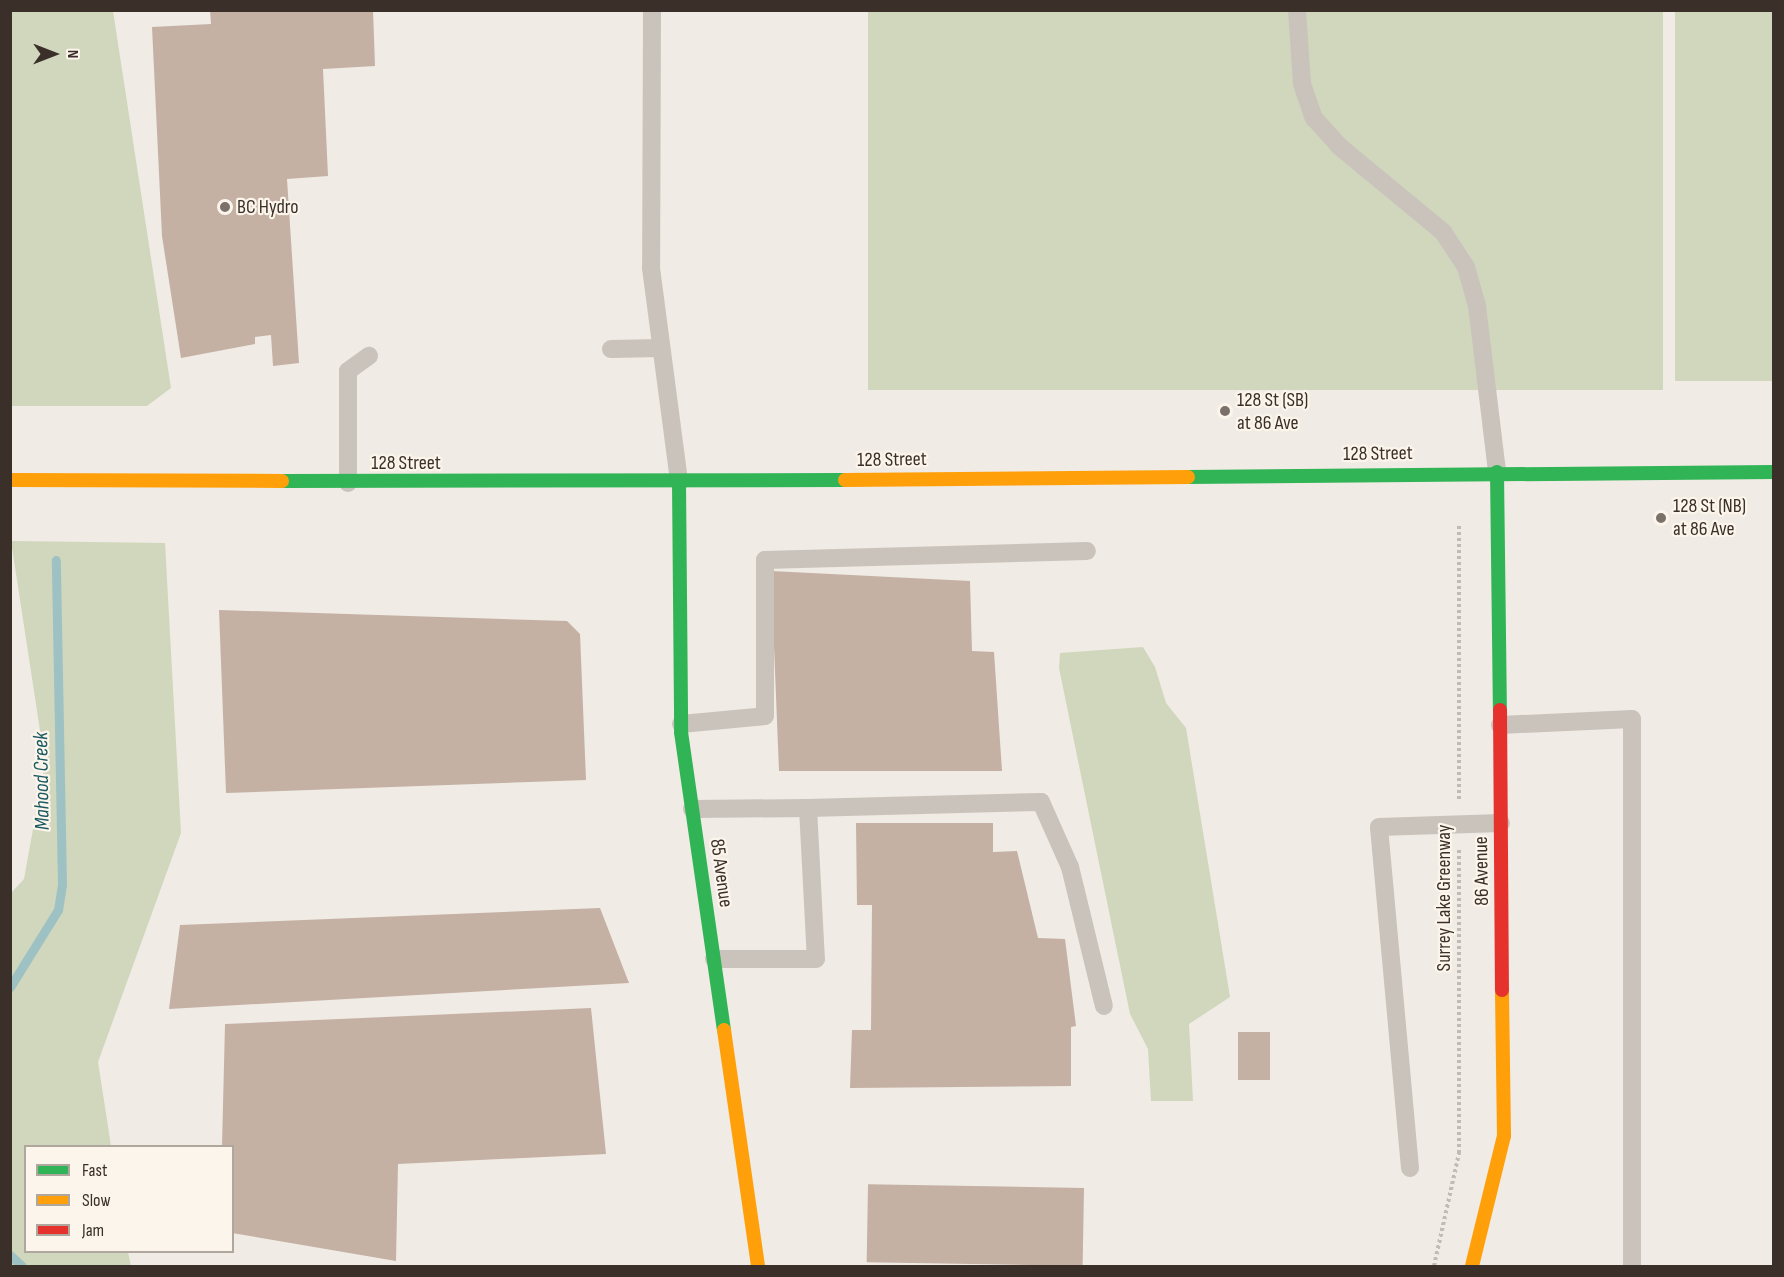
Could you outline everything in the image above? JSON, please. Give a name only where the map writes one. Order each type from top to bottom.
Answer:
[{"type":"main road","name":"128 Street","points":[[10,480],[348,483],[679,482],[1497,472],[1773,472]]},
{"type":"main road","name":"86 Avenue","points":[[1472,1266],[1504,1136],[1497,472]]},
{"type":"main road","name":"85 Avenue","points":[[679,482],[681,724],[758,1266]]},
{"type":"lane","points":[[652,10],[651,268],[679,482]]},
{"type":"lane","points":[[1297,10],[1302,84],[1314,118],[1339,146],[1443,232],[1466,267],[1477,306],[1497,472]]},
{"type":"lane","points":[[611,349],[661,348]]},
{"type":"lane","points":[[348,483],[348,371],[369,356]]},
{"type":"lane","points":[[681,724],[765,716],[765,560],[1087,551]]},
{"type":"lane","points":[[1500,725],[1632,719],[1632,1266]]},
{"type":"lane","points":[[692,809],[1041,802],[1070,867],[1104,1006]]},
{"type":"lane","points":[[714,959],[816,959],[808,808]]},
{"type":"lane","points":[[1410,1168],[1379,827],[1501,823]]},
{"type":"path","name":"Surrey Lake Greenway","points":[[1434,1266],[1460,1153],[1460,526]]},
{"type":"green space","points":[[10,11],[113,11],[171,388],[147,406],[11,406]]},
{"type":"green space","points":[[868,11],[1663,11],[1663,390],[868,390]]},
{"type":"green space","points":[[1675,11],[1773,11],[1773,381],[1675,381]]},
{"type":"green space","points":[[11,541],[165,543],[181,833],[98,1062],[111,1145],[24,1145],[24,1253],[128,1253],[131,1266],[11,1266],[11,893],[24,879],[45,763]]},
{"type":"green space","points":[[1143,647],[1155,667],[1166,703],[1186,728],[1230,997],[1189,1024],[1193,1101],[1151,1101],[1148,1049],[1130,1014],[1059,668],[1060,653]]},
{"type":"building","name":"BC Hydro","points":[[210,10],[373,10],[375,66],[323,69],[328,176],[287,179],[299,363],[273,366],[271,335],[255,337],[255,344],[181,358],[162,236],[152,27],[211,24]]},
{"type":"building","points":[[771,571],[970,581],[972,651],[994,652],[1002,771],[779,771]]},
{"type":"building","points":[[219,610],[567,621],[580,634],[586,780],[226,793]]},
{"type":"building","points":[[856,823],[993,823],[993,852],[1017,851],[1038,938],[1065,939],[1076,1026],[1071,1027],[1071,1086],[850,1088],[852,1030],[871,1030],[872,905],[857,905]]},
{"type":"building","points":[[600,908],[629,983],[169,1009],[180,925]]},
{"type":"building","points":[[591,1008],[606,1154],[398,1164],[396,1261],[234,1233],[234,1145],[222,1145],[225,1024]]},
{"type":"building","points":[[1238,1032],[1270,1032],[1270,1080],[1238,1080]]},
{"type":"building","points":[[868,1184],[1084,1188],[1083,1266],[867,1262]]},
{"type":"waterway","name":"Mahood Creek","points":[[10,987],[58,910],[62,884],[56,560]]},
{"type":"waterway","name":"Mahood Creek","points":[[10,1255],[22,1266]]},
{"type":"traffic: fast","points":[[1497,472],[1500,710]]},
{"type":"traffic: fast","points":[[1188,477],[1774,472]]},
{"type":"traffic: fast","points":[[282,481],[845,480]]},
{"type":"traffic: fast","points":[[679,482],[681,732],[724,1030]]},
{"type":"traffic: slow","points":[[845,480],[1188,477]]},
{"type":"traffic: slow","points":[[10,480],[282,481]]},
{"type":"traffic: slow","points":[[1472,1266],[1504,1136],[1502,990]]},
{"type":"traffic: slow","points":[[724,1030],[758,1266]]},
{"type":"traffic: jam","points":[[1500,710],[1502,990]]},
{"type":"place","name":"BC Hydro","points":[[225,207]]},
{"type":"place","name":"128 St (SB) at 86 Ave","points":[[1225,411]]},
{"type":"place","name":"128 St (NB) at 86 Ave","points":[[1661,518]]}]
